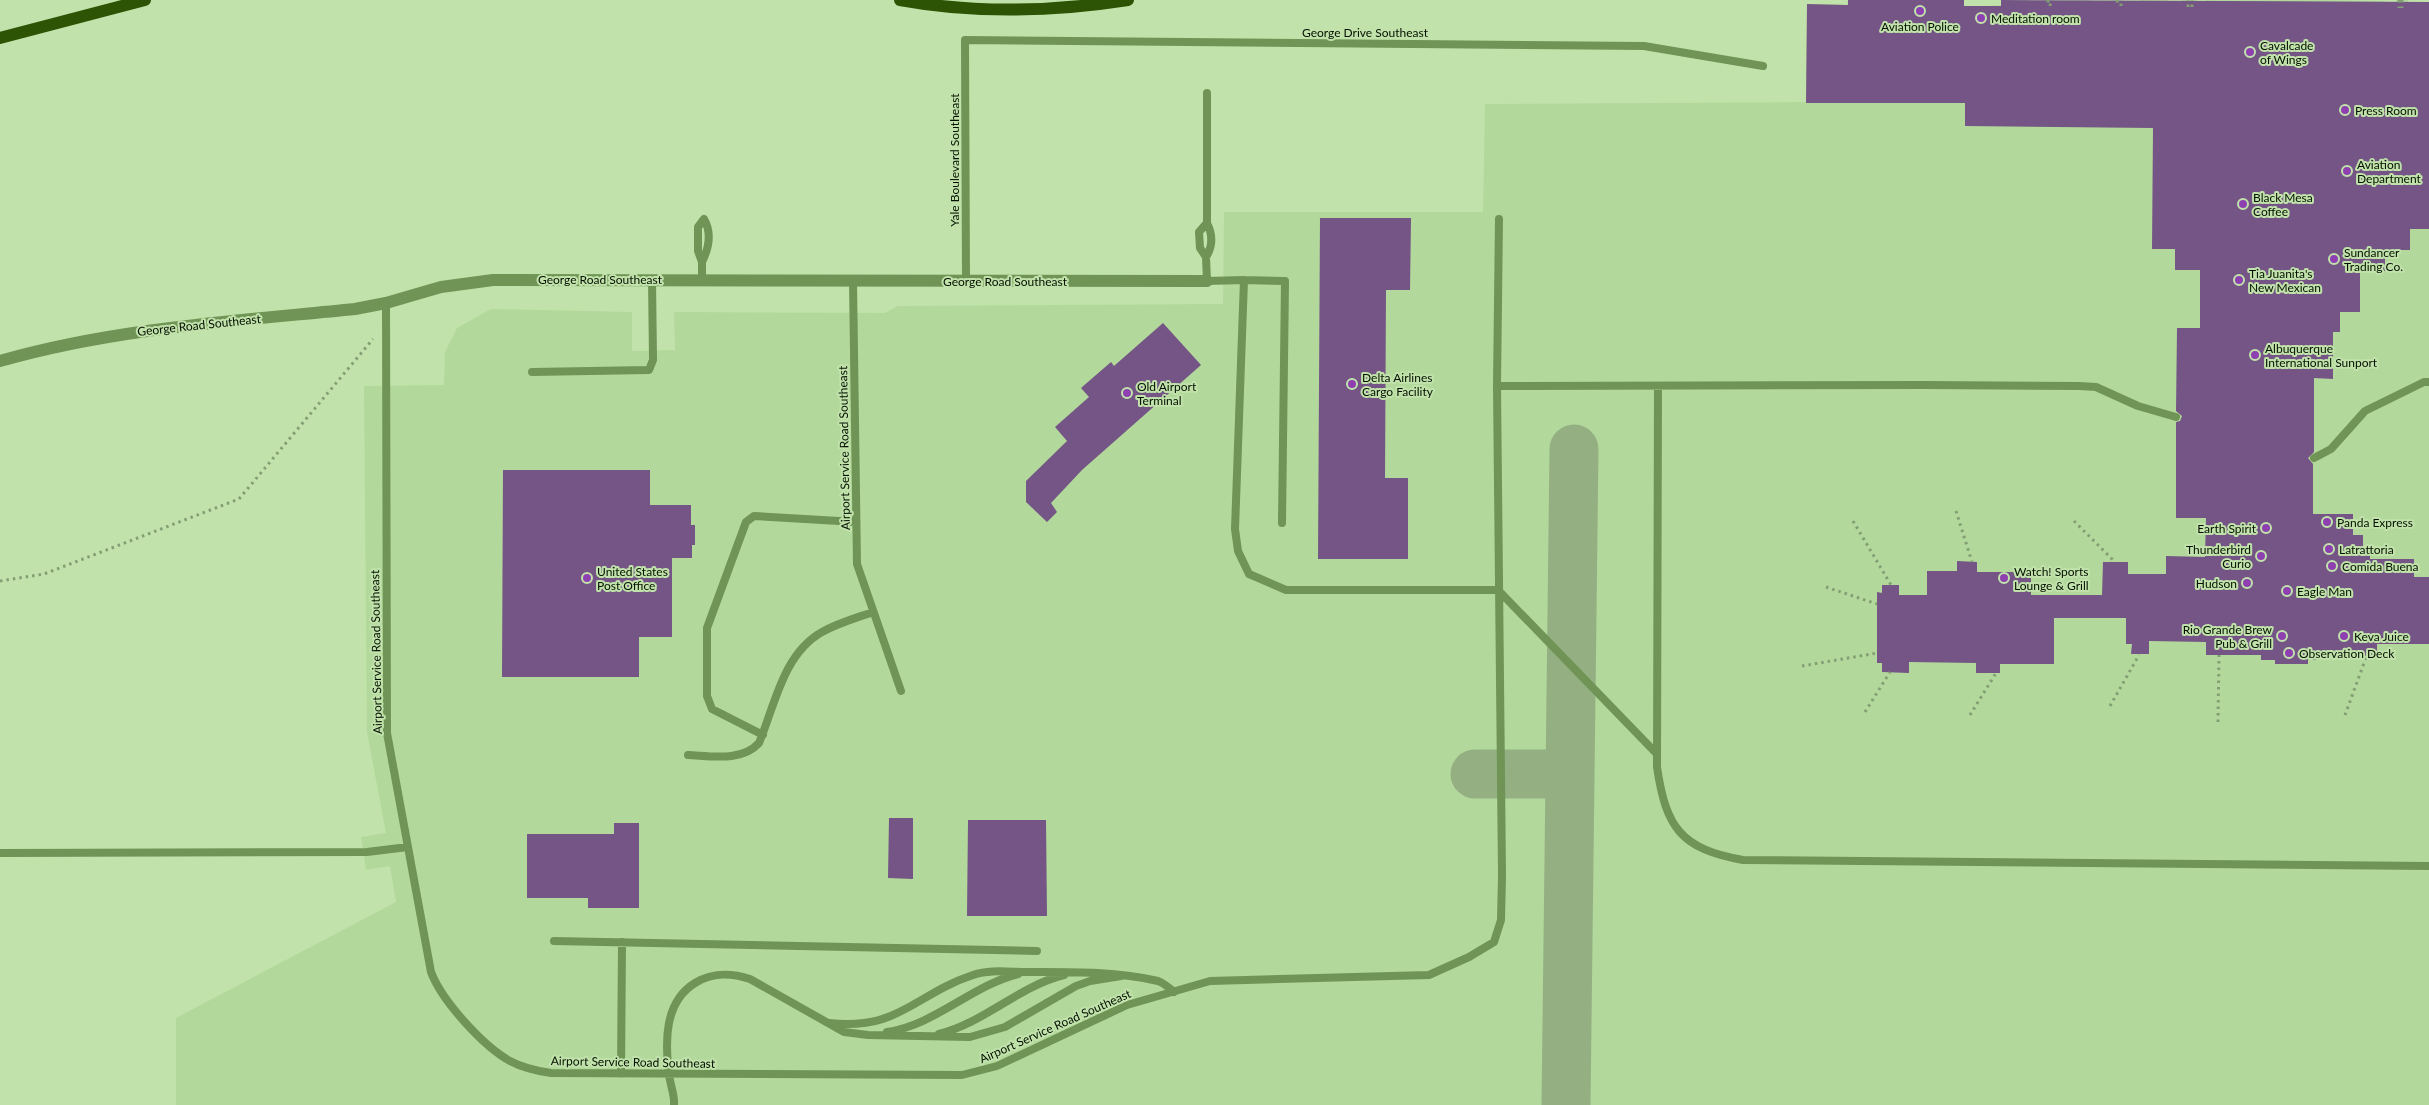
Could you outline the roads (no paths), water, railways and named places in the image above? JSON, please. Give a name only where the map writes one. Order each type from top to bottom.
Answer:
[{"type":"main road","points":[[2,38],[145,0]]},
{"type":"main road","points":[[900,0],[927,5],[993,11],[1061,9],[1128,0]]},
{"type":"street","name":"George Road Southeast","points":[[0,361],[53,347],[134,332],[355,309],[386,303],[441,287],[493,280],[1207,281]]},
{"type":"lane","name":"George Drive Southeast","points":[[965,40],[1644,46],[1763,66]]},
{"type":"lane","name":"Yale Boulevard Southeast","points":[[965,40],[966,280]]},
{"type":"lane","points":[[1207,92],[1207,223],[1211,232],[1211,249],[1206,257],[1207,281],[1285,281],[1282,523]]},
{"type":"lane","name":"Airport Service Road Southeast","points":[[386,303],[386,710],[389,746],[431,972],[443,997],[452,1009],[496,1051],[523,1067],[551,1074],[945,1075],[979,1072],[997,1066],[1127,1005],[1210,981],[1429,975],[1494,942],[1501,920],[1497,386],[1499,220]]},
{"type":"lane","points":[[702,262],[702,280]]},
{"type":"lane","points":[[532,372],[649,370],[653,360],[652,279]]},
{"type":"lane","points":[[1244,280],[1235,529],[1238,551],[1249,574],[1286,590],[1498,590],[1656,753]]},
{"type":"lane","name":"Airport Service Road Southeast","points":[[853,281],[857,564],[901,691]]},
{"type":"lane","points":[[2314,458],[2331,449],[2365,411],[2424,382],[2429,382]]},
{"type":"lane","points":[[1497,386],[1924,385],[2096,387],[2138,406],[2176,417]]},
{"type":"lane","points":[[1658,386],[1656,753],[1661,796],[1674,824],[1684,839],[1693,846],[1717,856],[1743,860],[2429,866]]},
{"type":"lane","points":[[763,735],[712,709],[707,696],[707,628],[746,522],[754,516],[856,522]]},
{"type":"lane","points":[[688,755],[745,754],[759,743],[786,673],[800,649],[823,631],[873,612]]},
{"type":"lane","points":[[0,853],[367,852],[408,847]]},
{"type":"lane","points":[[554,940],[1037,951]]},
{"type":"lane","points":[[621,1074],[622,942]]},
{"type":"lane","points":[[825,1023],[845,1025],[870,1024],[888,1019],[964,978],[985,972],[1073,972],[1120,976],[1161,982],[1174,992]]},
{"type":"lane","points":[[868,1035],[913,1025],[988,987],[1026,972]]},
{"type":"lane","points":[[927,1036],[961,1027],[1032,987],[1056,976],[1073,972]]},
{"type":"lane","points":[[674,1105],[669,1074],[668,1029],[674,1005],[690,986],[713,975],[738,975],[750,979],[844,1032],[868,1035],[970,1037],[1005,1027],[1076,986],[1090,981],[1120,976]]},
{"type":"place","name":"Aviation Police","points":[[1920,11]]},
{"type":"place","name":"Meditation room","points":[[1981,18]]},
{"type":"place","name":"Cavalcade of Wings","points":[[2250,52]]},
{"type":"place","name":"Press Room","points":[[2345,110]]},
{"type":"place","name":"Aviation Department","points":[[2347,171]]},
{"type":"place","name":"Black Mesa Coffee","points":[[2243,204]]},
{"type":"place","name":"Sundancer Trading Co.","points":[[2334,259]]},
{"type":"place","name":"Tia Juanita's New Mexican","points":[[2239,280]]},
{"type":"place","name":"Albuquerque International Sunport","points":[[2255,355]]},
{"type":"place","name":"Delta Airlines Cargo Facility","points":[[1352,384]]},
{"type":"place","name":"Old Airport Terminal","points":[[1127,393]]},
{"type":"place","name":"Panda Express","points":[[2327,522]]},
{"type":"place","name":"Earth Spirit","points":[[2266,528]]},
{"type":"place","name":"Latrattoria","points":[[2329,549]]},
{"type":"place","name":"Thunderbird Curio","points":[[2261,556]]},
{"type":"place","name":"Comida Buena","points":[[2332,566]]},
{"type":"place","name":"United States Post Office","points":[[587,578]]},
{"type":"place","name":"Watch! Sports Lounge & Grill","points":[[2004,578]]},
{"type":"place","name":"Hudson","points":[[2247,583]]},
{"type":"place","name":"Eagle Man","points":[[2287,591]]},
{"type":"place","name":"Rio Grande Brew Pub & Grill","points":[[2282,636]]},
{"type":"place","name":"Keva Juice","points":[[2344,636]]},
{"type":"place","name":"Observation Deck","points":[[2289,653]]}]
